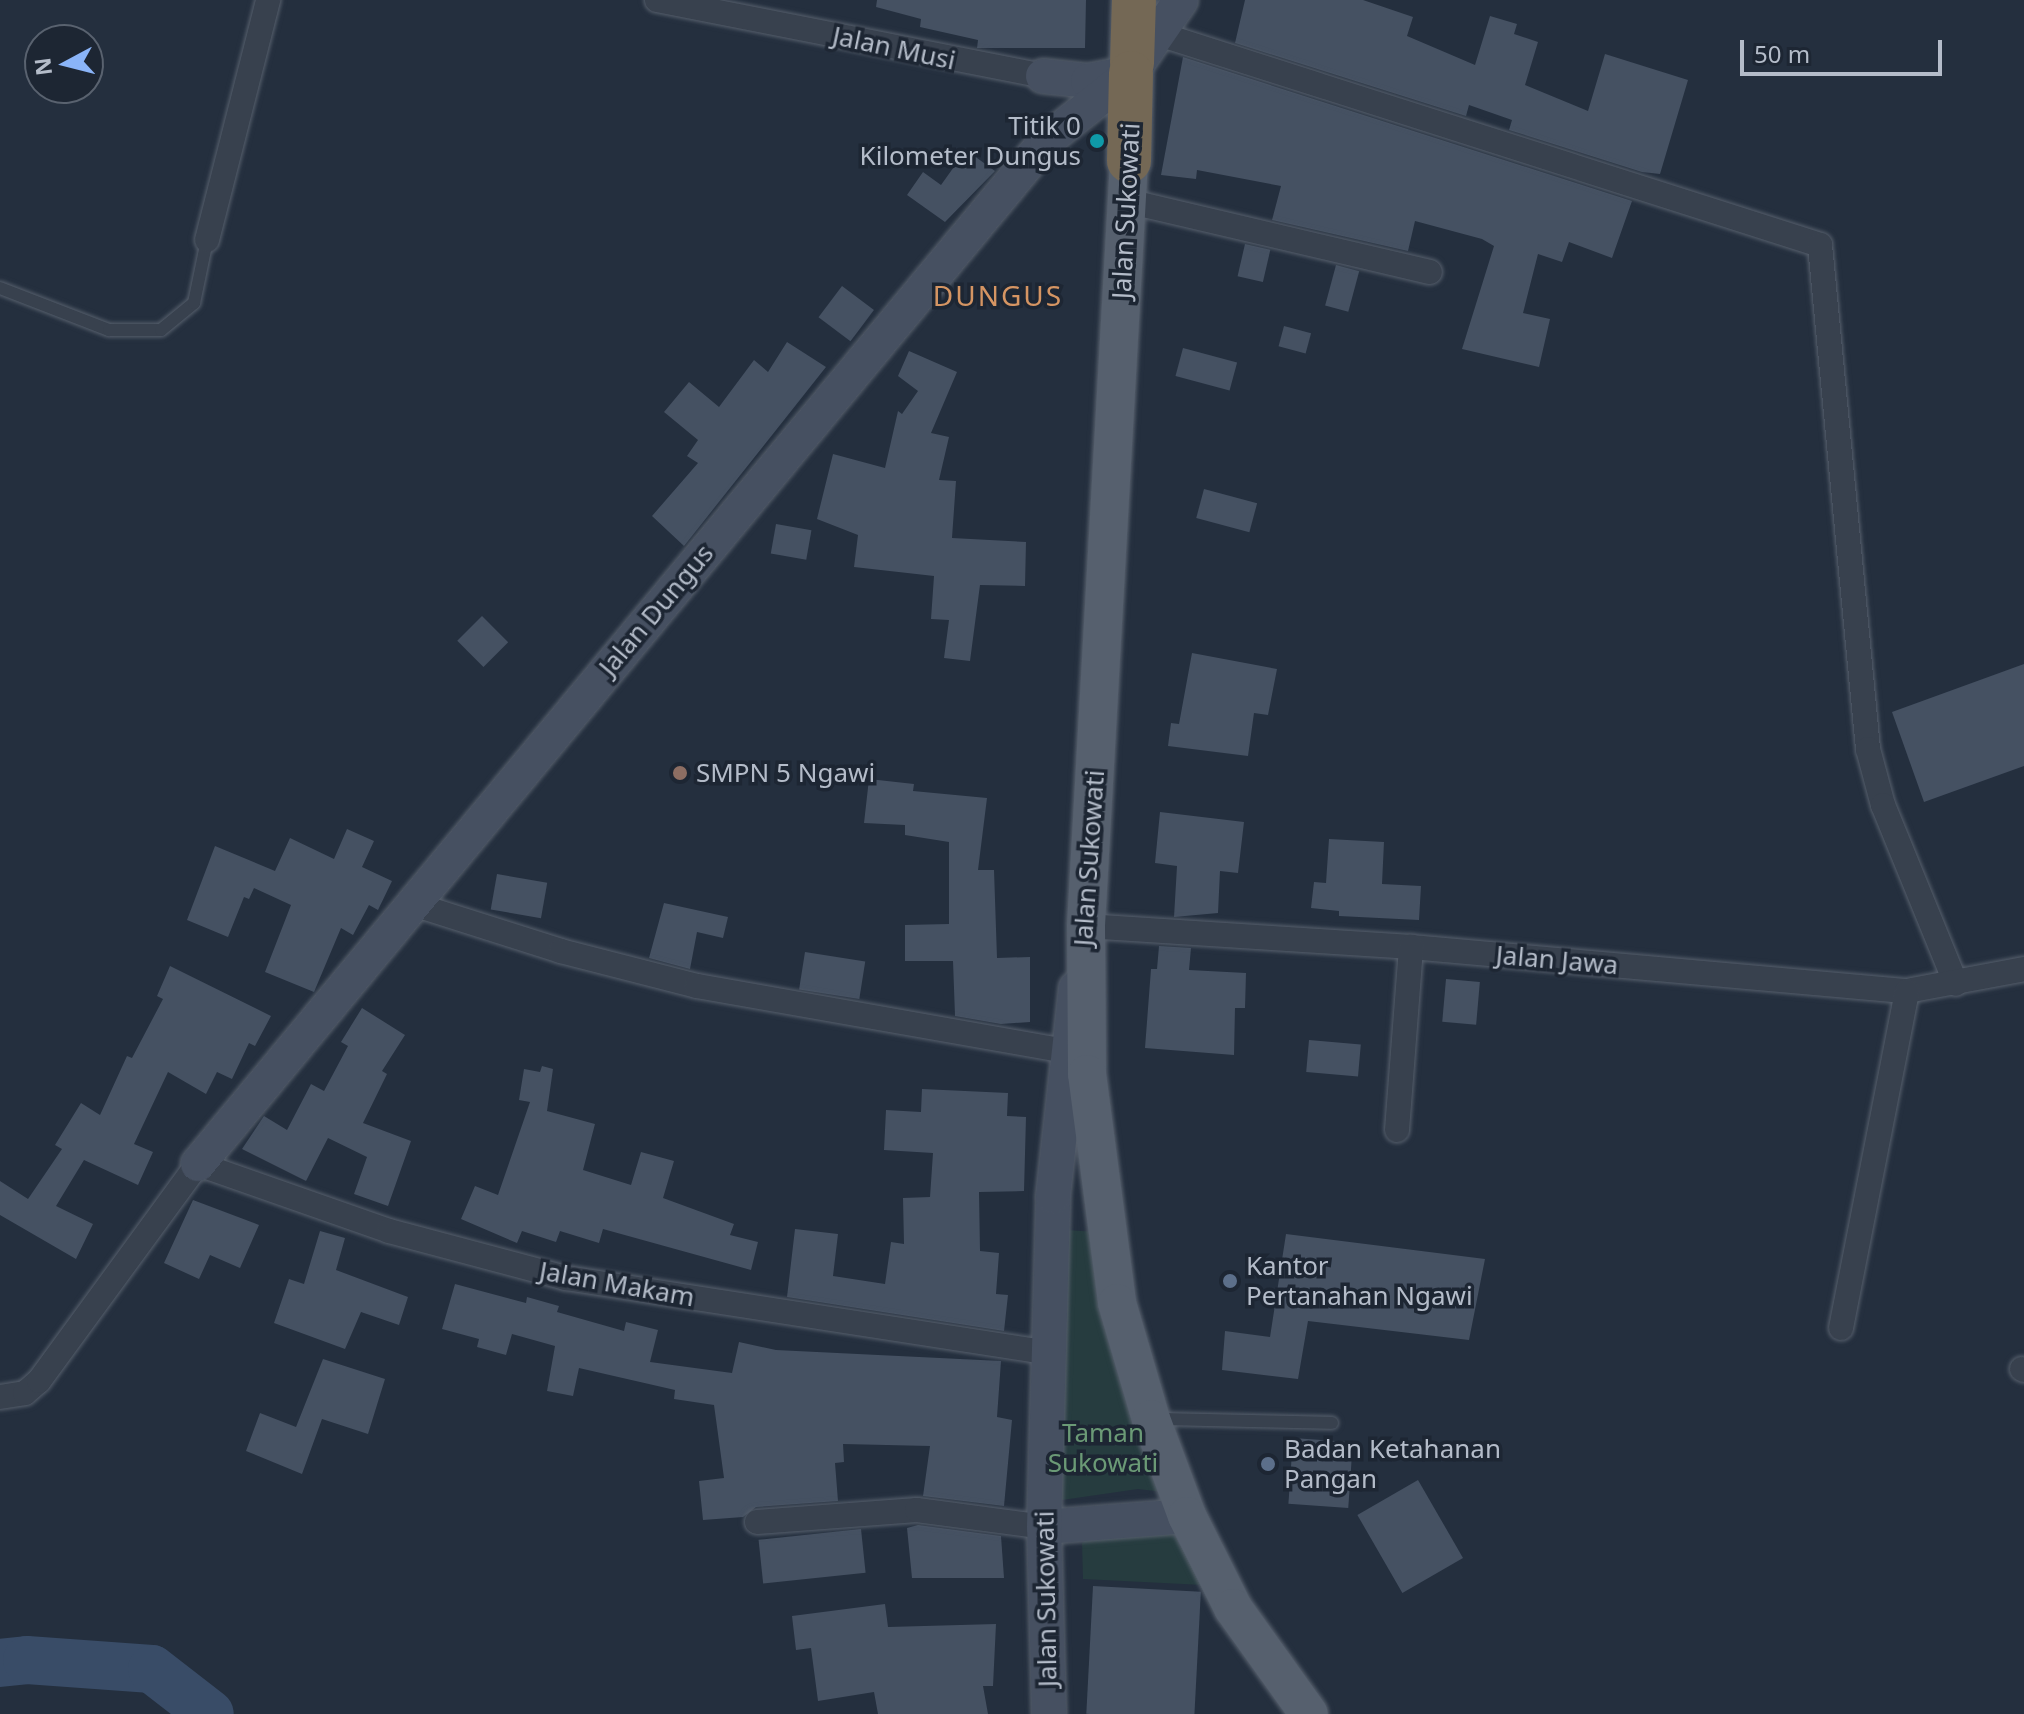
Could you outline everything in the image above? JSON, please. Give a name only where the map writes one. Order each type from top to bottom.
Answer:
[{"type":"highway","name":"Jalan Sukowati","points":[[1128,181],[1139,43]]},
{"type":"main road","name":"Jalan Sukowati","points":[[1086,926],[1128,181]]},
{"type":"main road","points":[[1086,926],[1087,1074],[1117,1303],[1151,1419],[1187,1516],[1233,1608],[1309,1714]]},
{"type":"street","points":[[207,240],[268,0]]},
{"type":"street","name":"Jalan Musi","points":[[657,0],[1043,76],[1088,81],[1139,43]]},
{"type":"street","name":"Jalan Dungus","points":[[198,1164],[1047,140],[1181,0]]},
{"type":"street","points":[[1139,43],[1820,245],[1868,749],[1883,805],[1956,984]]},
{"type":"street","points":[[1128,181],[1430,272]]},
{"type":"street","points":[[413,904],[561,951],[697,986],[1065,1051]]},
{"type":"street","name":"Jalan Jawa","points":[[1086,926],[1411,947],[1907,991],[2024,969]]},
{"type":"street","name":"Jalan Sukowati","points":[[1049,1714],[1044,1527],[1048,1353],[1065,1051],[1086,926]]},
{"type":"street","points":[[1397,1130],[1411,947]]},
{"type":"street","points":[[1841,1328],[1907,991]]},
{"type":"street","points":[[0,1397],[25,1393],[39,1381],[198,1164]]},
{"type":"street","name":"Jalan Makam","points":[[198,1164],[389,1231],[566,1278],[1048,1353]]},
{"type":"street","points":[[757,1522],[905,1509],[1044,1527],[1187,1516]]},
{"type":"lane","points":[[0,288],[109,330],[161,330],[194,303],[207,240]]},
{"type":"lane","points":[[1151,1419],[1332,1423]]},
{"type":"green space","name":"Taman Sukowati","points":[[1067,1230],[1096,1232],[1163,1492],[1138,1489],[1062,1500],[1058,1427]]},
{"type":"green space","name":"Taman Sukowati","points":[[1170,1531],[1189,1540],[1203,1585],[1083,1579],[1082,1543],[1099,1532]]},
{"type":"building","points":[[877,0],[1086,0],[1085,48],[977,48],[978,40],[920,27],[921,19],[876,7]]},
{"type":"building","points":[[1245,0],[1363,0],[1413,17],[1407,36],[1475,65],[1490,16],[1517,24],[1514,34],[1538,42],[1525,85],[1588,111],[1605,54],[1688,80],[1660,174],[1642,172],[1509,130],[1512,120],[1469,105],[1466,116],[1235,43]]},
{"type":"building","points":[[1183,57],[1632,201],[1612,258],[1569,242],[1562,262],[1538,254],[1523,313],[1550,319],[1539,367],[1462,349],[1494,246],[1482,239],[1415,221],[1408,251],[1272,220],[1281,186],[1197,170],[1196,179],[1161,175]]},
{"type":"building","points":[[966,150],[995,171],[945,222],[907,195],[923,172],[941,185]]},
{"type":"building","points":[[1245,244],[1270,250],[1263,282],[1238,276]]},
{"type":"building","points":[[1336,265],[1359,271],[1348,312],[1325,306]]},
{"type":"building","points":[[842,286],[874,310],[850,341],[819,317]]},
{"type":"building","points":[[1284,326],[1311,333],[1306,354],[1279,346]]},
{"type":"building","points":[[787,342],[826,367],[684,546],[652,516],[698,463],[687,456],[698,440],[664,412],[689,382],[719,407],[754,360],[768,372]]},
{"type":"building","points":[[1183,348],[1237,362],[1230,391],[1175,376]]},
{"type":"building","points":[[909,351],[957,372],[931,433],[949,437],[939,480],[956,481],[952,538],[1026,542],[1025,586],[980,585],[970,661],[944,658],[949,620],[931,619],[934,576],[854,567],[858,535],[817,519],[833,454],[885,468],[898,411],[902,414],[918,391],[898,376]]},
{"type":"building","points":[[1204,489],[1257,503],[1249,532],[1196,518]]},
{"type":"building","points":[[776,524],[811,530],[806,560],[771,554]]},
{"type":"building","points":[[482,616],[508,642],[483,667],[457,641]]},
{"type":"building","points":[[1192,653],[1277,669],[1268,715],[1254,713],[1248,756],[1168,746],[1171,723],[1179,724]]},
{"type":"building","points":[[2024,664],[2024,766],[1924,802],[1892,712]]},
{"type":"building","points":[[869,779],[914,784],[913,791],[987,798],[978,870],[994,870],[997,958],[1030,957],[1030,1022],[1001,1024],[955,1016],[953,961],[905,961],[905,925],[949,924],[949,842],[905,835],[905,825],[864,823]]},
{"type":"building","points":[[1160,812],[1244,822],[1238,873],[1220,871],[1218,913],[1174,917],[1177,866],[1155,863]]},
{"type":"building","points":[[347,829],[374,841],[362,867],[392,881],[378,910],[369,905],[353,935],[341,928],[314,992],[265,972],[291,905],[254,888],[249,899],[244,897],[228,937],[187,920],[215,846],[275,871],[290,838],[334,859]]},
{"type":"building","points":[[1329,839],[1384,842],[1382,884],[1421,886],[1419,920],[1339,916],[1339,911],[1311,908],[1314,882],[1326,883]]},
{"type":"building","points":[[497,874],[547,883],[541,918],[491,909]]},
{"type":"building","points":[[664,903],[728,917],[723,938],[697,932],[690,969],[649,958]]},
{"type":"building","points":[[1159,946],[1191,948],[1189,970],[1246,973],[1245,1008],[1235,1008],[1234,1055],[1145,1048],[1151,969],[1157,969]]},
{"type":"building","points":[[805,952],[865,962],[859,999],[799,990]]},
{"type":"building","points":[[170,966],[271,1016],[255,1046],[249,1043],[232,1079],[217,1072],[206,1094],[168,1072],[134,1144],[153,1152],[138,1185],[84,1160],[56,1206],[93,1224],[76,1259],[0,1215],[0,1181],[28,1199],[62,1149],[55,1145],[81,1103],[100,1115],[127,1056],[132,1058],[163,999],[157,996]]},
{"type":"building","points":[[1446,979],[1480,982],[1476,1025],[1442,1022]]},
{"type":"building","points":[[362,1008],[405,1035],[382,1071],[387,1074],[363,1123],[411,1141],[388,1206],[354,1194],[367,1157],[328,1138],[306,1181],[242,1149],[264,1116],[287,1130],[311,1084],[324,1091],[348,1046],[341,1042]]},
{"type":"building","points":[[1309,1040],[1361,1045],[1358,1076],[1306,1072]]},
{"type":"building","points":[[542,1066],[553,1069],[547,1111],[595,1124],[583,1170],[631,1185],[641,1152],[674,1161],[663,1198],[734,1224],[730,1235],[758,1242],[751,1270],[603,1229],[599,1243],[560,1231],[556,1242],[522,1231],[517,1243],[461,1219],[475,1186],[498,1195],[530,1102],[519,1100],[524,1069],[540,1072]]},
{"type":"building","points":[[922,1089],[1008,1093],[1007,1116],[1026,1117],[1024,1191],[979,1192],[980,1251],[999,1253],[996,1294],[1008,1295],[1004,1331],[787,1297],[795,1229],[838,1234],[833,1276],[885,1284],[891,1242],[904,1244],[903,1198],[930,1197],[933,1153],[884,1150],[886,1110],[921,1112]]},
{"type":"building","points":[[193,1200],[259,1225],[240,1268],[210,1255],[199,1279],[164,1263]]},
{"type":"building","points":[[320,1231],[345,1238],[336,1270],[408,1297],[399,1325],[361,1312],[345,1349],[274,1323],[289,1279],[304,1284]]},
{"type":"building","points":[[1286,1234],[1485,1259],[1469,1340],[1308,1321],[1298,1379],[1222,1370],[1225,1331],[1270,1337]]},
{"type":"building","points":[[455,1284],[526,1303],[527,1297],[559,1306],[557,1312],[624,1331],[626,1322],[658,1330],[650,1362],[732,1373],[739,1342],[776,1350],[1001,1361],[997,1417],[1012,1420],[1004,1506],[923,1496],[930,1446],[843,1444],[844,1462],[835,1463],[838,1501],[756,1507],[743,1517],[703,1520],[699,1481],[724,1478],[714,1405],[674,1399],[675,1390],[579,1368],[573,1396],[547,1391],[555,1346],[512,1334],[506,1355],[477,1347],[479,1339],[442,1329]]},
{"type":"building","points":[[323,1359],[385,1379],[368,1434],[322,1419],[302,1474],[246,1451],[260,1413],[296,1427]]},
{"type":"building","points":[[1293,1438],[1353,1442],[1348,1508],[1288,1504]]},
{"type":"building","points":[[1418,1480],[1463,1558],[1402,1593],[1357,1515]]},
{"type":"building","points":[[918,1525],[1001,1536],[1004,1578],[912,1578],[907,1528]]},
{"type":"building","points":[[861,1529],[866,1573],[763,1584],[759,1540]]},
{"type":"building","points":[[1093,1586],[1201,1592],[1194,1714],[1086,1714]]},
{"type":"building","points":[[885,1604],[888,1627],[996,1624],[993,1686],[983,1686],[988,1714],[878,1714],[874,1692],[818,1701],[811,1648],[796,1650],[792,1616]]},
{"type":"waterway","points":[[0,1663],[27,1660],[152,1669],[210,1714]]},
{"type":"place","name":"Titik 0 Kilometer Dungus","points":[[1097,141]]},
{"type":"place","name":"SMPN 5 Ngawi","points":[[680,773]]},
{"type":"place","name":"Kantor Pertanahan Ngawi","points":[[1230,1281]]},
{"type":"place","name":"Badan Ketahanan Pangan","points":[[1268,1464]]},
{"type":"district","name":"DUNGUS","points":[[998,295]]}]
